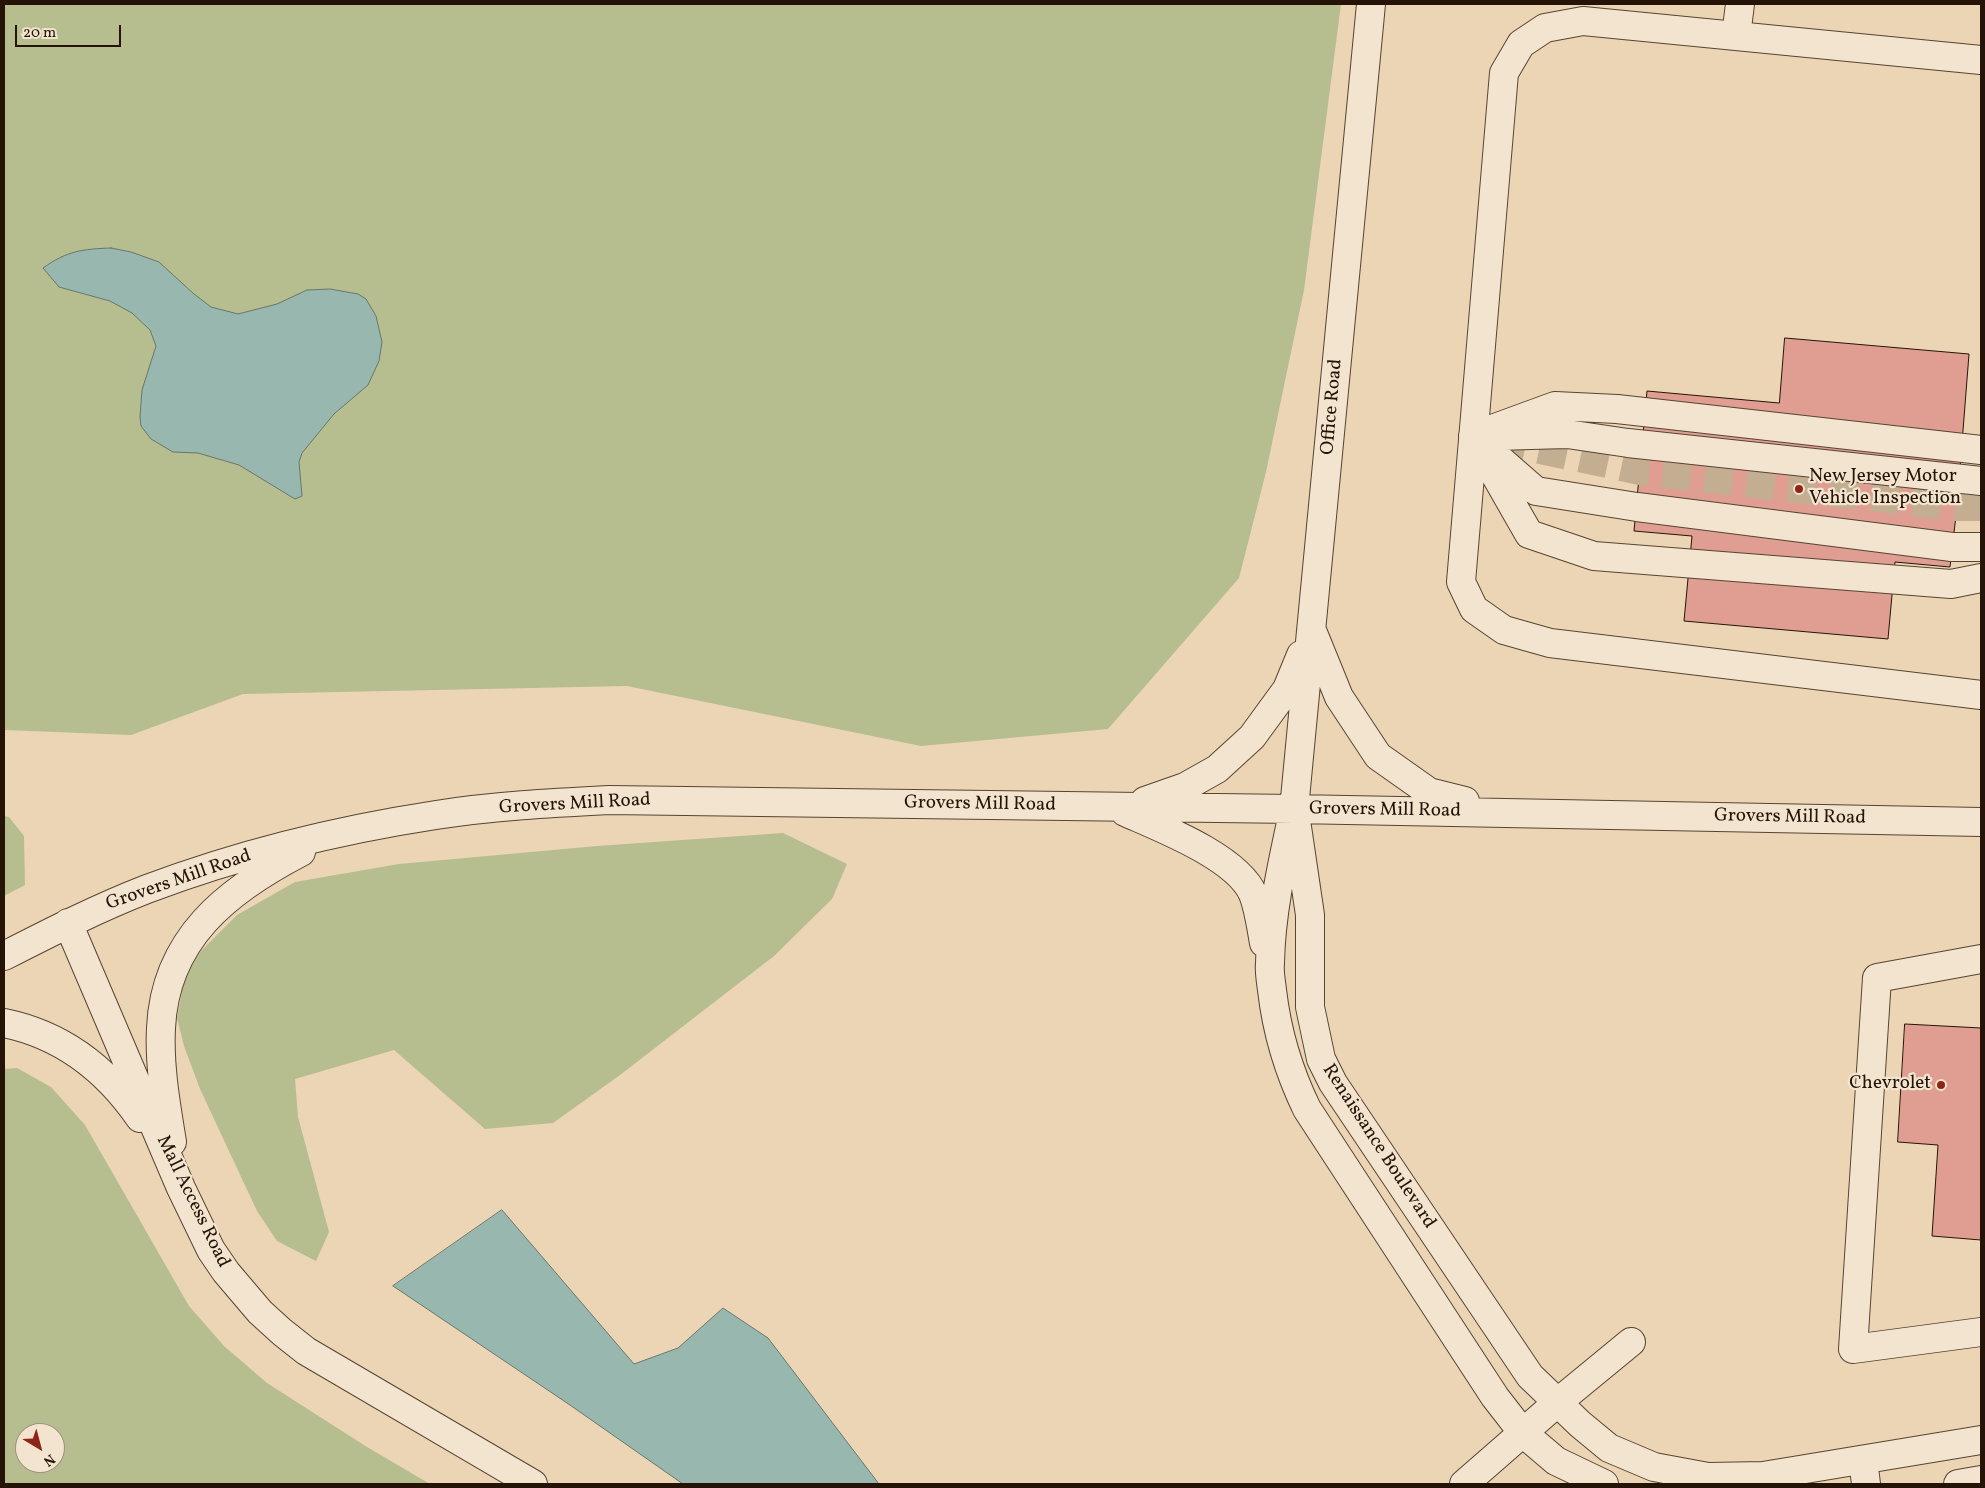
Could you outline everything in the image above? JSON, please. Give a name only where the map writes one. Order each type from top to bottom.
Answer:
[{"type":"street","name":"Office Road","points":[[1294,809],[1371,4]]},
{"type":"street","points":[[1736,36],[1740,4]]},
{"type":"street","points":[[1981,60],[1583,21],[1545,28],[1521,44],[1504,73],[1461,582],[1474,609],[1504,630],[1550,643],[1981,695]]},
{"type":"street","points":[[1474,436],[1555,406],[1617,409],[1981,450]]},
{"type":"street","points":[[1474,436],[1567,434],[1628,443],[1981,481]]},
{"type":"street","points":[[1474,436],[1536,491],[1637,507],[1952,547],[1981,547]]},
{"type":"street","points":[[1474,436],[1529,534],[1594,556],[1951,584],[1981,578]]},
{"type":"street","points":[[1121,807],[1185,787],[1216,770],[1252,737],[1287,689],[1312,629]]},
{"type":"street","points":[[1312,629],[1340,697],[1378,756],[1429,792],[1515,813]]},
{"type":"street","name":"Grovers Mill Road","points":[[4,956],[68,924],[148,889],[242,858],[338,833],[436,815],[510,806],[609,800],[1294,809],[1981,822]]},
{"type":"street","points":[[1121,807],[1226,863],[1241,876],[1253,894],[1270,964]]},
{"type":"street","name":"Renaissance Boulevard","points":[[1294,809],[1276,893],[1270,964],[1274,1005],[1281,1042],[1292,1077],[1307,1109],[1495,1397],[1523,1433],[1556,1461],[1604,1484]]},
{"type":"street","name":"Renaissance Boulevard","points":[[1294,809],[1310,915],[1310,1006],[1321,1059],[1333,1083],[1530,1376],[1558,1402],[1609,1448],[1654,1466],[1708,1478],[1864,1472],[1981,1440]]},
{"type":"street","points":[[181,1188],[167,1114],[161,1053],[164,1003],[175,967],[186,945],[201,924],[228,898],[281,863],[338,833]]},
{"type":"street","name":"Mall Access Road","points":[[68,924],[181,1188],[211,1250],[226,1272],[260,1312],[306,1351],[533,1484]]},
{"type":"street","points":[[1981,959],[1877,978],[1853,1350],[1981,1332]]},
{"type":"street","points":[[4,1023],[53,1039],[76,1052],[101,1071],[117,1088],[141,1121],[181,1188]]},
{"type":"street","points":[[1464,1484],[1558,1402],[1631,1342]]},
{"type":"street","points":[[1958,1484],[1981,1480]]},
{"type":"green space","points":[[4,4],[1341,4],[1304,290],[1266,472],[1239,578],[1108,729],[921,746],[627,686],[243,694],[131,735],[4,730]]},
{"type":"green space","points":[[4,816],[9,817],[24,836],[25,885],[4,896]]},
{"type":"green space","points":[[783,833],[847,864],[832,899],[774,956],[620,1075],[553,1123],[485,1129],[394,1050],[295,1079],[298,1117],[329,1232],[316,1261],[277,1241],[257,1211],[200,1089],[184,1046],[177,1018],[185,976],[200,952],[237,915],[295,882],[399,864],[597,846]]},
{"type":"green space","points":[[17,1068],[51,1087],[85,1125],[189,1306],[224,1346],[267,1383],[367,1447],[430,1484],[4,1484],[4,1069]]},
{"type":"water","points":[[111,248],[131,252],[159,262],[211,307],[238,314],[277,304],[307,290],[330,289],[358,294],[366,299],[376,316],[382,342],[379,361],[368,385],[334,414],[302,453],[299,462],[302,496],[295,499],[239,465],[198,453],[173,452],[151,439],[141,426],[140,417],[142,390],[156,346],[150,330],[132,313],[110,301],[59,287],[43,268],[67,254],[92,249]]},
{"type":"water","points":[[502,1210],[634,1364],[678,1348],[723,1308],[768,1338],[879,1484],[683,1484],[393,1286]]},
{"type":"building","name":"New Jersey Motor Vehicle Inspection","points":[[1785,338],[1969,354],[1957,507],[1950,567],[1895,562],[1888,639],[1684,621],[1692,536],[1634,531],[1647,391],[1779,403]]},
{"type":"building","name":"Chevrolet","points":[[1905,1024],[1981,1028],[1981,1240],[1932,1236],[1938,1145],[1898,1142]]},
{"type":"tunnel","points":[[1498,441],[1640,471],[1957,507],[1981,507]]},
{"type":"place","name":"New Jersey Motor Vehicle Inspection","points":[[1799,489]]},
{"type":"place","name":"Chevrolet","points":[[1941,1085]]}]
